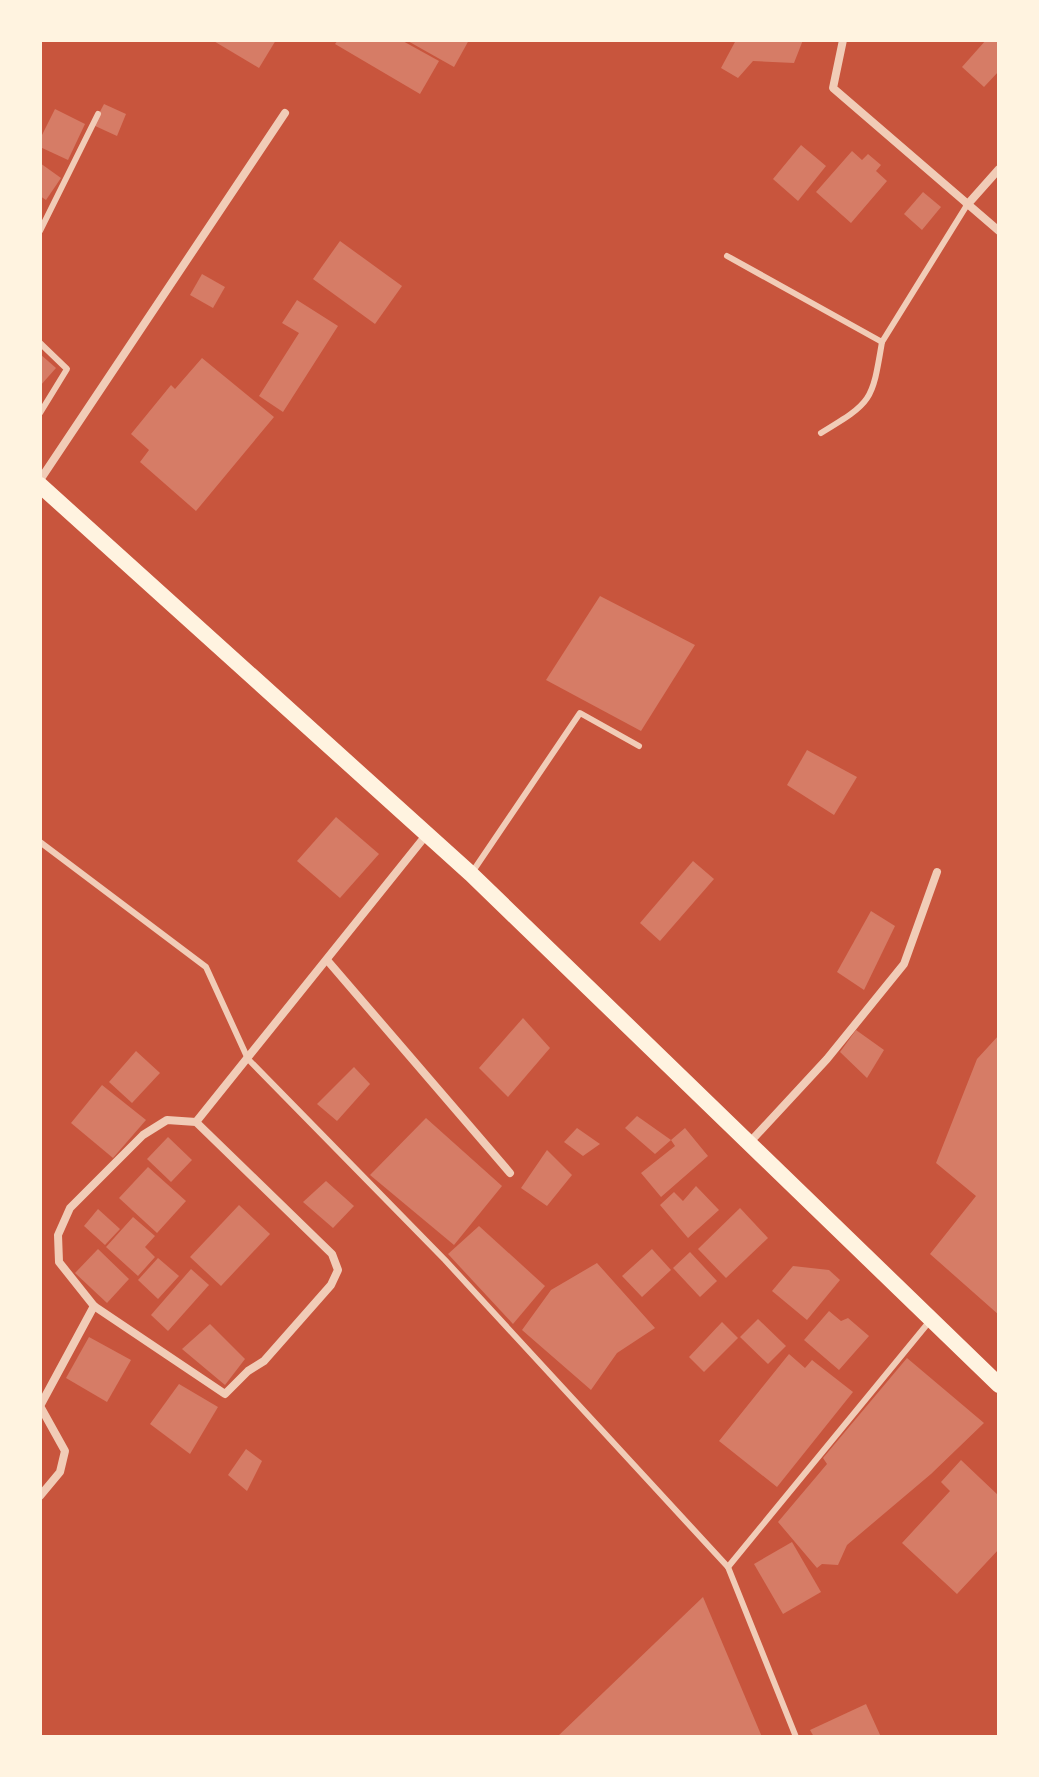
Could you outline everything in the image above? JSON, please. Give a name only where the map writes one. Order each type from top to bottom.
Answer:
[{"type":"main road","points":[[40,482],[428,833],[999,1385]]},
{"type":"street","points":[[843,40],[833,88],[999,231]]},
{"type":"street","points":[[40,482],[285,113]]},
{"type":"street","points":[[967,205],[999,169]]},
{"type":"street","points":[[196,1122],[428,833]]},
{"type":"street","points":[[750,1142],[827,1059],[904,964],[937,872]]},
{"type":"street","points":[[327,960],[510,1173]]},
{"type":"street","points":[[167,1120],[196,1122],[332,1254],[338,1270],[331,1285],[264,1361],[248,1371],[225,1394],[94,1306],[59,1262],[58,1235],[70,1208],[143,1135],[167,1120]]},
{"type":"street","points":[[40,1496],[60,1472],[65,1451],[40,1406],[94,1306]]},
{"type":"lane","points":[[40,231],[98,114]]},
{"type":"lane","points":[[821,433],[860,409],[869,398],[877,377],[882,342],[967,205]]},
{"type":"lane","points":[[727,256],[882,342]]},
{"type":"lane","points":[[40,343],[67,369],[40,413]]},
{"type":"lane","points":[[471,874],[580,713],[639,746]]},
{"type":"lane","points":[[40,842],[206,967],[248,1059],[445,1260],[728,1567],[796,1737]]},
{"type":"lane","points":[[728,1567],[931,1319]]},
{"type":"building","points":[[212,40],[276,40],[259,68]]},
{"type":"building","points":[[338,40],[401,40],[439,61],[420,94],[335,44]]},
{"type":"building","points":[[406,40],[469,40],[454,67]]},
{"type":"building","points":[[736,40],[803,40],[794,63],[753,61],[738,78],[721,68]]},
{"type":"building","points":[[986,40],[999,40],[999,71],[984,87],[962,67]]},
{"type":"building","points":[[104,104],[126,114],[117,136],[93,125]]},
{"type":"building","points":[[55,109],[85,124],[68,160],[40,147],[40,139]]},
{"type":"building","points":[[801,145],[826,166],[798,201],[773,179]]},
{"type":"building","points":[[852,151],[862,160],[868,154],[881,165],[876,171],[887,181],[851,223],[816,192]]},
{"type":"building","points":[[40,163],[61,178],[46,200],[40,196]]},
{"type":"building","points":[[923,192],[941,207],[922,230],[904,214]]},
{"type":"building","points":[[340,241],[402,286],[375,324],[313,279]]},
{"type":"building","points":[[202,274],[225,287],[213,308],[190,295]]},
{"type":"building","points":[[297,300],[338,326],[283,412],[259,396],[299,333],[282,323]]},
{"type":"building","points":[[40,354],[56,368],[40,386]]},
{"type":"building","points":[[202,358],[274,417],[196,511],[140,462],[149,450],[131,434],[171,385],[175,389]]},
{"type":"building","points":[[600,596],[695,645],[641,731],[546,680]]},
{"type":"building","points":[[807,750],[857,777],[834,815],[787,785]]},
{"type":"building","points":[[336,817],[379,854],[340,898],[297,861]]},
{"type":"building","points":[[693,861],[714,879],[660,941],[640,923]]},
{"type":"building","points":[[871,911],[895,926],[864,990],[837,972]]},
{"type":"building","points":[[523,1018],[550,1048],[508,1097],[479,1068]]},
{"type":"building","points":[[856,1030],[884,1050],[867,1078],[840,1052]]},
{"type":"building","points":[[999,1035],[999,1315],[930,1254],[976,1196],[936,1163],[977,1059]]},
{"type":"building","points":[[136,1051],[160,1073],[132,1103],[109,1082]]},
{"type":"building","points":[[354,1067],[370,1084],[337,1121],[317,1104]]},
{"type":"building","points":[[102,1085],[146,1120],[113,1158],[71,1123]]},
{"type":"building","points":[[637,1116],[671,1140],[655,1154],[625,1128]]},
{"type":"building","points":[[426,1118],[502,1186],[454,1245],[370,1175]]},
{"type":"building","points":[[577,1128],[600,1144],[583,1156],[564,1142]]},
{"type":"building","points":[[685,1128],[708,1156],[661,1197],[641,1173],[675,1146],[671,1140]]},
{"type":"building","points":[[168,1137],[192,1160],[171,1182],[147,1159]]},
{"type":"building","points":[[547,1150],[572,1175],[547,1206],[521,1188]]},
{"type":"building","points":[[148,1167],[186,1201],[157,1233],[119,1198]]},
{"type":"building","points":[[326,1181],[354,1206],[333,1228],[303,1202]]},
{"type":"building","points":[[696,1186],[719,1210],[688,1238],[660,1205],[674,1192],[683,1201]]},
{"type":"building","points":[[239,1205],[270,1234],[221,1286],[190,1257]]},
{"type":"building","points":[[740,1208],[768,1238],[726,1278],[698,1249]]},
{"type":"building","points":[[98,1209],[120,1229],[105,1245],[84,1226]]},
{"type":"building","points":[[133,1217],[155,1236],[145,1247],[155,1257],[138,1276],[106,1247]]},
{"type":"building","points":[[479,1226],[545,1286],[513,1324],[448,1254]]},
{"type":"building","points":[[98,1249],[129,1279],[107,1303],[75,1273]]},
{"type":"building","points":[[652,1249],[671,1270],[642,1297],[622,1276]]},
{"type":"building","points":[[690,1252],[717,1281],[700,1297],[673,1268]]},
{"type":"building","points":[[158,1258],[179,1276],[158,1299],[138,1280]]},
{"type":"building","points":[[597,1263],[655,1328],[617,1353],[591,1390],[522,1330],[551,1290]]},
{"type":"building","points":[[793,1266],[829,1270],[840,1280],[807,1320],[772,1291]]},
{"type":"building","points":[[191,1269],[209,1285],[168,1331],[151,1315]]},
{"type":"building","points":[[829,1311],[841,1321],[848,1318],[869,1336],[839,1370],[804,1340]]},
{"type":"building","points":[[758,1319],[786,1346],[768,1364],[740,1337]]},
{"type":"building","points":[[722,1322],[738,1338],[704,1372],[689,1357]]},
{"type":"building","points":[[210,1324],[245,1359],[225,1385],[182,1349]]},
{"type":"building","points":[[89,1337],[131,1360],[107,1402],[66,1378]]},
{"type":"building","points":[[789,1354],[805,1368],[812,1360],[853,1392],[777,1487],[719,1441]]},
{"type":"building","points":[[907,1358],[984,1423],[931,1474],[847,1545],[838,1565],[822,1564],[817,1568],[778,1522],[827,1464],[823,1458]]},
{"type":"building","points":[[179,1384],[218,1407],[190,1454],[150,1424]]},
{"type":"building","points":[[246,1449],[262,1461],[247,1491],[228,1475]]},
{"type":"building","points":[[961,1460],[999,1496],[999,1549],[957,1594],[902,1543],[950,1491],[941,1482]]},
{"type":"building","points":[[792,1542],[821,1592],[783,1614],[754,1564]]},
{"type":"building","points":[[703,1597],[762,1737],[557,1737]]},
{"type":"building","points":[[866,1704],[881,1737],[814,1737],[810,1730]]}]
